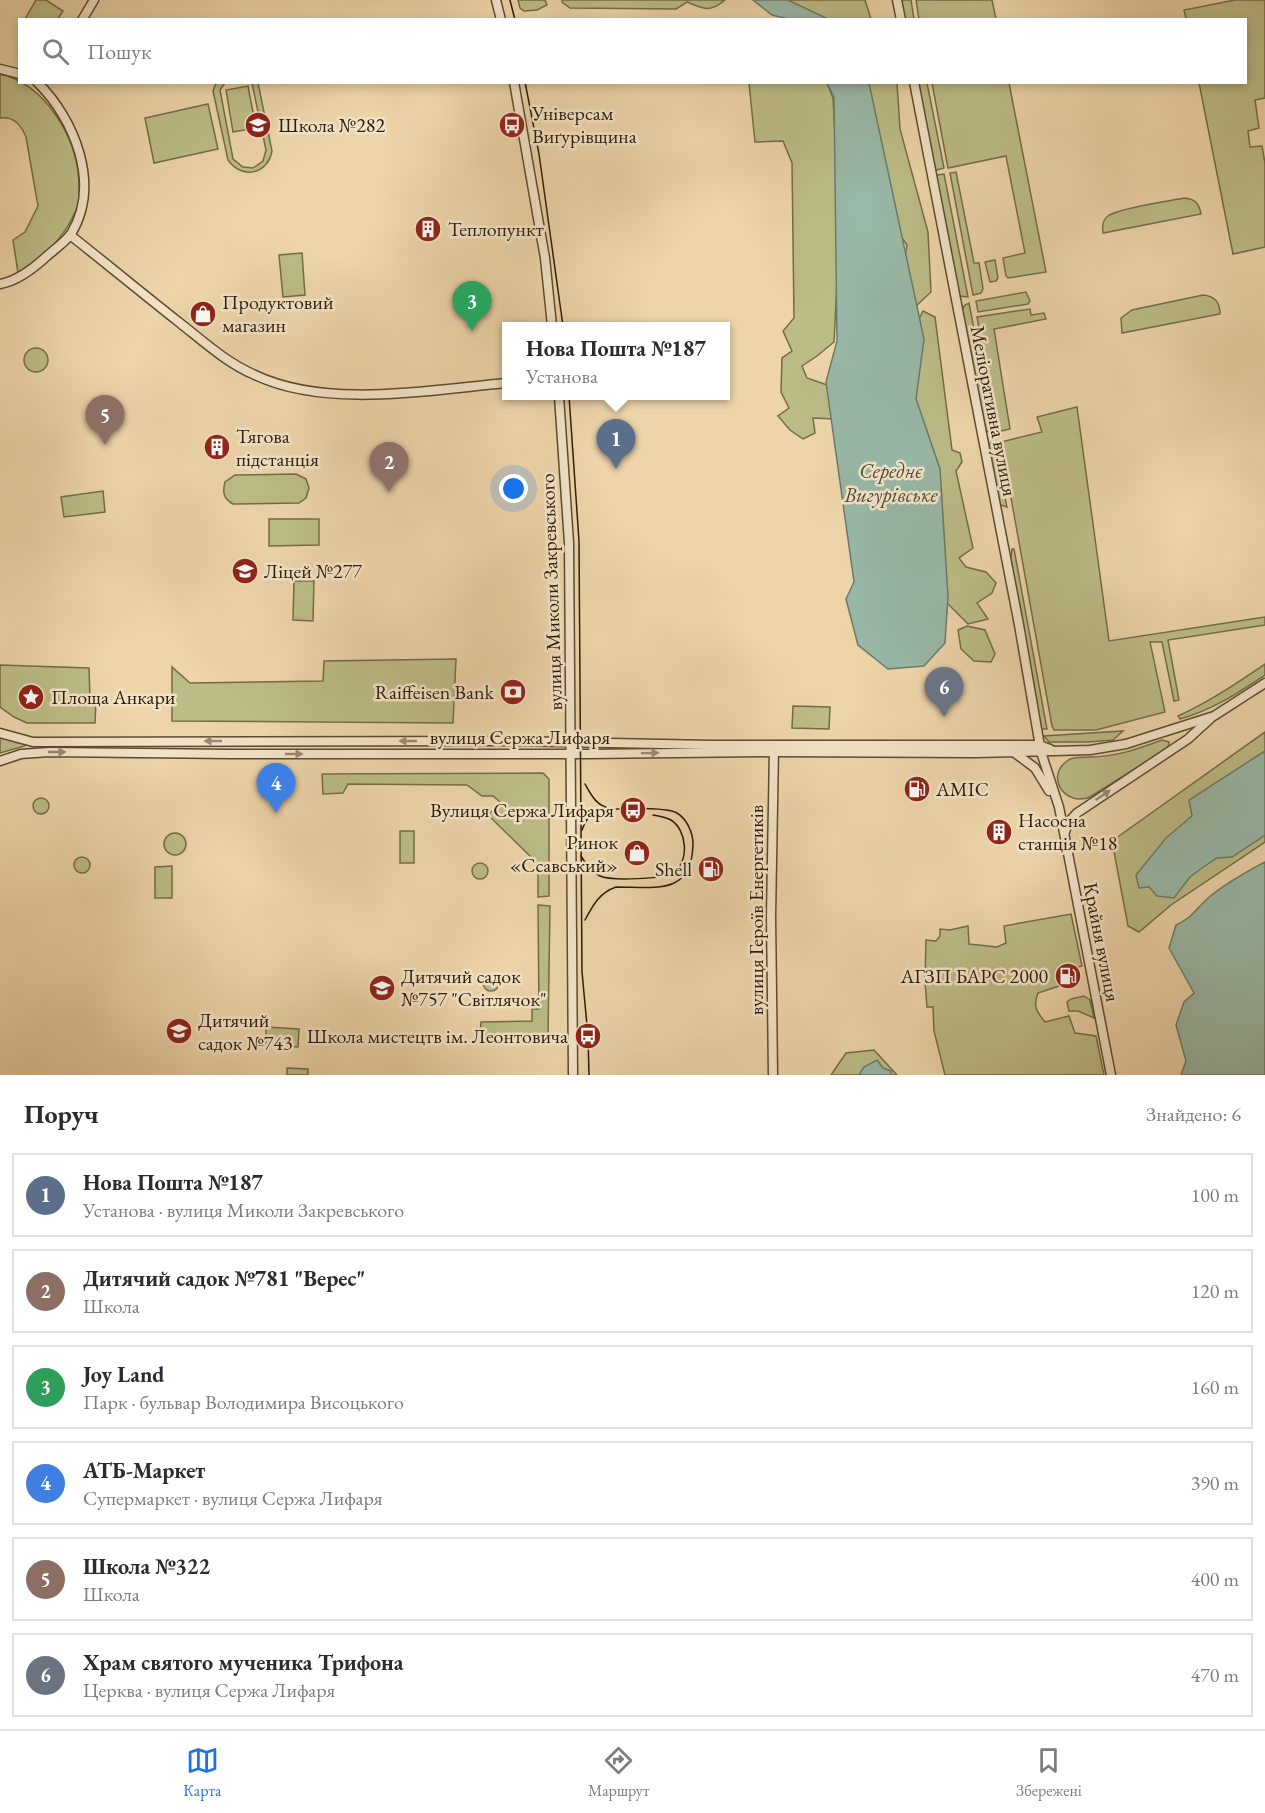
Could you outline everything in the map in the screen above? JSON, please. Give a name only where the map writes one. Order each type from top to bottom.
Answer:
[{"type":"street","points":[[83,18],[94,0]]},
{"type":"street","points":[[496,0],[500,18]]},
{"type":"street","points":[[897,0],[901,18]]},
{"type":"street","points":[[0,69],[18,74]]},
{"type":"street","points":[[0,284],[9,282],[38,264],[70,235],[83,205],[82,172],[77,142],[63,115],[40,84]]},
{"type":"street","points":[[514,84],[545,258],[551,322]]},
{"type":"street","name":"Меліоративна вулиця","points":[[914,84],[1040,749]]},
{"type":"street","points":[[70,235],[223,357],[254,375],[282,385],[357,395],[502,383]]},
{"type":"street","name":"вулиця Миколи Закревського","points":[[559,400],[568,543],[573,1075]]},
{"type":"street","points":[[1064,836],[1068,823],[1077,813],[1188,739],[1214,716],[1265,683]]},
{"type":"street","points":[[1040,749],[1110,747],[1214,716]]},
{"type":"street","name":"вулиця Сержа Лифаря","points":[[0,733],[33,742],[571,742],[774,749],[1015,753],[1040,749]]},
{"type":"street","name":"вулиця Сержа Лифаря","points":[[0,761],[21,754],[49,752],[571,754],[774,749],[1040,749]]},
{"type":"street","name":"вулиця Героїв Енергетиків","points":[[773,1075],[771,916],[774,749]]},
{"type":"street","name":"Крайня вулиця","points":[[1040,749],[1059,807],[1111,1075]]},
{"type":"street","points":[[1015,753],[1040,774],[1059,807]]},
{"type":"green space","points":[[36,0],[46,0],[63,11],[59,18],[26,18]]},
{"type":"green space","points":[[518,0],[545,0],[547,5],[537,10],[524,11],[520,8]]},
{"type":"green space","points":[[562,0],[725,0],[711,8],[703,8],[687,2],[676,9],[570,8]]},
{"type":"green space","points":[[791,0],[865,0],[871,18],[820,18],[793,4]]},
{"type":"green space","points":[[900,0],[911,0],[914,18],[904,18]]},
{"type":"green space","points":[[916,0],[992,0],[996,18],[919,18]]},
{"type":"green space","points":[[1235,0],[1265,0],[1265,98],[1255,100],[1259,128],[1248,131],[1250,147],[1262,146],[1265,163],[1265,247],[1233,254],[1199,84],[1247,84],[1247,18],[1186,18],[1184,10]]},
{"type":"green space","points":[[0,74],[31,89],[56,115],[72,148],[79,182],[78,205],[68,226],[46,252],[18,273],[13,240],[25,232],[38,206],[26,137],[16,122],[9,118],[0,118]]},
{"type":"green space","points":[[216,84],[224,84],[220,90],[233,159],[243,167],[253,168],[263,161],[266,150],[252,84],[258,84],[272,151],[270,159],[260,169],[247,172],[240,170],[228,160],[213,91]]},
{"type":"green space","points":[[749,84],[827,84],[833,98],[840,226],[834,342],[802,366],[807,378],[830,386],[835,419],[813,418],[815,433],[803,439],[790,430],[778,416],[789,408],[781,392],[782,358],[792,351],[783,331],[794,318],[792,163],[783,141],[755,142]]},
{"type":"green space","points":[[860,84],[897,84],[900,129],[928,232],[931,292],[915,307],[900,288],[907,245],[889,220]]},
{"type":"green space","points":[[916,84],[927,84],[944,168],[933,171]]},
{"type":"green space","points":[[932,84],[1009,84],[1046,272],[1008,278],[1006,276],[1003,258],[1025,253],[1006,156],[948,168]]},
{"type":"green space","points":[[248,86],[256,128],[233,132],[226,90]]},
{"type":"green space","points":[[208,104],[218,149],[154,163],[145,118]]},
{"type":"green space","points":[[956,172],[974,263],[979,263],[983,289],[981,293],[973,295],[950,173]]},
{"type":"green space","points":[[944,174],[968,297],[959,296],[935,178],[937,175]]},
{"type":"green space","points":[[1184,198],[1196,202],[1201,214],[1103,233],[1105,219],[1114,213]]},
{"type":"green space","points":[[302,253],[305,295],[283,297],[279,255]]},
{"type":"green space","points":[[995,260],[998,278],[990,282],[985,262]]},
{"type":"green space","points":[[1026,292],[1030,301],[1028,304],[978,312],[976,301]]},
{"type":"green space","points":[[1203,295],[1216,300],[1220,314],[1122,333],[1121,318],[1132,310]]},
{"type":"green space","points":[[969,303],[994,433],[985,431],[961,311]]},
{"type":"green space","points":[[1030,309],[1031,315],[1044,313],[1046,319],[994,329],[1010,429],[997,432],[977,317]]},
{"type":"green space","points":[[923,311],[935,317],[952,450],[960,453],[962,462],[956,471],[973,548],[959,558],[966,567],[986,572],[996,583],[992,593],[977,603],[988,619],[968,624],[944,600],[908,390],[913,331]]},
{"type":"green space","points":[[36,348],[44,352],[48,360],[44,368],[36,372],[28,368],[24,360],[28,352]]},
{"type":"green space","points":[[1077,407],[1109,641],[1265,617],[1265,625],[1168,640],[1179,700],[1174,701],[1162,642],[1150,642],[1165,712],[1096,730],[1054,730],[1001,442],[1042,432],[1037,417]]},
{"type":"green space","points":[[993,441],[1007,507],[998,504],[987,450]]},
{"type":"green space","points":[[296,474],[306,479],[309,488],[306,498],[299,503],[233,504],[225,495],[225,482],[235,475]]},
{"type":"green space","points":[[103,491],[105,512],[64,517],[61,497]]},
{"type":"green space","points":[[269,519],[319,519],[319,545],[269,546]]},
{"type":"green space","points":[[1012,549],[1014,549],[1047,729],[1041,729],[1010,565]]},
{"type":"green space","points":[[294,581],[314,581],[313,621],[293,620]]},
{"type":"green space","points":[[967,626],[985,630],[995,654],[991,662],[974,661],[961,649],[958,630]]},
{"type":"green space","points":[[456,659],[453,723],[172,721],[172,667],[190,683],[323,681],[324,661]]},
{"type":"green space","points":[[1265,664],[1265,675],[1235,694],[1192,715],[1180,719],[1178,716],[1212,698]]},
{"type":"green space","points":[[0,665],[89,668],[90,699],[96,700],[95,723],[27,723],[14,717],[0,707]]},
{"type":"green space","points":[[793,706],[830,707],[829,729],[792,728]]},
{"type":"green space","points":[[1123,731],[1113,740],[1088,742],[1049,742],[1044,736]]},
{"type":"green space","points":[[1265,732],[1265,842],[1171,905],[1139,932],[1128,926],[1112,841]]},
{"type":"green space","points":[[0,737],[31,744],[0,753]]},
{"type":"green space","points":[[1162,740],[1169,742],[1168,748],[1090,797],[1073,798],[1061,789],[1058,775],[1069,759],[1117,754]]},
{"type":"green space","points":[[543,773],[549,779],[549,896],[538,897],[538,871],[532,858],[488,815],[500,802],[493,796],[482,796],[467,785],[348,784],[343,793],[323,794],[322,774]]},
{"type":"green space","points":[[38,798],[44,798],[49,806],[47,812],[38,814],[33,809],[33,803]]},
{"type":"green space","points":[[400,831],[414,831],[414,863],[400,863]]},
{"type":"green space","points":[[171,833],[179,833],[186,840],[186,848],[179,855],[171,855],[164,848],[164,840]]},
{"type":"green space","points":[[79,857],[85,857],[90,865],[88,871],[79,873],[74,868],[74,862]]},
{"type":"green space","points":[[480,863],[488,871],[480,879],[472,871]]},
{"type":"green space","points":[[172,866],[172,898],[155,898],[155,867]]},
{"type":"green space","points":[[538,905],[550,906],[548,1035],[480,1035],[481,1022],[532,1021],[532,1009],[539,1009]]},
{"type":"green space","points":[[1071,914],[1082,966],[1063,971],[1065,982],[1038,993],[1036,1008],[1045,1022],[1069,1016],[1075,1033],[1096,1036],[1104,1075],[945,1075],[934,1031],[933,1007],[927,1007],[926,940],[936,941],[940,936],[940,929],[950,930],[968,926],[969,944],[997,947],[1006,943],[1004,926]]},
{"type":"green space","points":[[491,975],[499,983],[491,991],[483,983]]},
{"type":"green space","points":[[1084,996],[1090,1000],[1094,1018],[1078,1011],[1069,1011],[1067,1002]]},
{"type":"green space","points":[[266,1027],[299,1029],[298,1047],[266,1045]]},
{"type":"green space","points":[[874,1050],[897,1075],[831,1075],[846,1053]]},
{"type":"green space","points":[[287,1068],[308,1069],[308,1075],[287,1075]]},
{"type":"water","points":[[753,0],[788,0],[826,18],[784,18],[772,15]]},
{"type":"water","name":"Середнє Вигурівське","points":[[828,84],[869,84],[924,339],[916,399],[940,469],[948,596],[945,643],[924,666],[888,669],[858,645],[846,599],[854,582],[826,382],[837,341],[834,97]]},
{"type":"water","points":[[1265,751],[1265,835],[1232,857],[1217,858],[1202,868],[1190,877],[1174,898],[1157,896],[1149,887],[1139,888],[1136,875],[1166,838],[1192,816],[1189,800]]},
{"type":"water","points":[[1265,862],[1265,1075],[1181,1075],[1186,1061],[1176,1025],[1184,1002],[1194,993],[1169,948],[1176,925],[1190,916],[1221,888]]},
{"type":"water","points":[[877,1060],[883,1068],[891,1071],[891,1075],[859,1075],[864,1067]]},
{"type":"tram line","points":[[510,0],[514,18]]},
{"type":"tram line","points":[[525,84],[539,154],[562,322]]},
{"type":"tram line","points":[[569,400],[579,541],[582,972],[589,1075]]},
{"type":"tram line","points":[[585,784],[598,803],[612,809]]},
{"type":"tram line","points":[[582,830],[588,818],[601,811],[623,809],[671,811],[684,819],[691,831],[693,844],[691,861],[686,873],[678,880],[669,885],[657,887],[616,887],[601,896],[585,920]]},
{"type":"tram line","points":[[581,856],[594,872],[606,878],[649,878],[673,873],[682,861],[683,838],[671,820],[653,815]]},
{"type":"place","name":"Школа №282","points":[[258,125]]},
{"type":"place","name":"Універсам Виґурівщина","points":[[512,125]]},
{"type":"place","name":"Теплопункт","points":[[428,229]]},
{"type":"place","name":"Продуктовий магазин","points":[[203,314]]},
{"type":"place","name":"Joy Land","points":[[472,331]]},
{"type":"place","name":"Школа №322","points":[[105,445]]},
{"type":"place","name":"Тягова пiдстанцiя","points":[[217,447]]},
{"type":"place","name":"Нова Пошта №187","points":[[616,469]]},
{"type":"place","name":"Дитячий садок №781 \"Верес\"","points":[[389,492]]},
{"type":"place","name":"Ліцей №277","points":[[245,571]]},
{"type":"place","name":"Raiffeisen Bank","points":[[513,692]]},
{"type":"place","name":"Площа Анкари","points":[[31,697]]},
{"type":"place","name":"Храм святого мученика Трифона","points":[[944,717]]},
{"type":"place","name":"AMIC","points":[[917,789]]},
{"type":"place","name":"Вулиця Сержа Лифаря","points":[[633,810]]},
{"type":"place","name":"АТБ-Маркет","points":[[276,813]]},
{"type":"place","name":"Насосна станція №18","points":[[999,832]]},
{"type":"place","name":"Ринок «Ссавський»","points":[[637,853]]},
{"type":"place","name":"Shell","points":[[711,869]]},
{"type":"place","name":"АГЗП БАРС 2000","points":[[1068,976]]},
{"type":"place","name":"Дитячий садок №757 \"Світлячок\"","points":[[382,988]]},
{"type":"place","name":"Дитячий садок №743","points":[[179,1031]]},
{"type":"place","name":"Школа мистецтв ім. Леонтовича","points":[[588,1036]]}]
